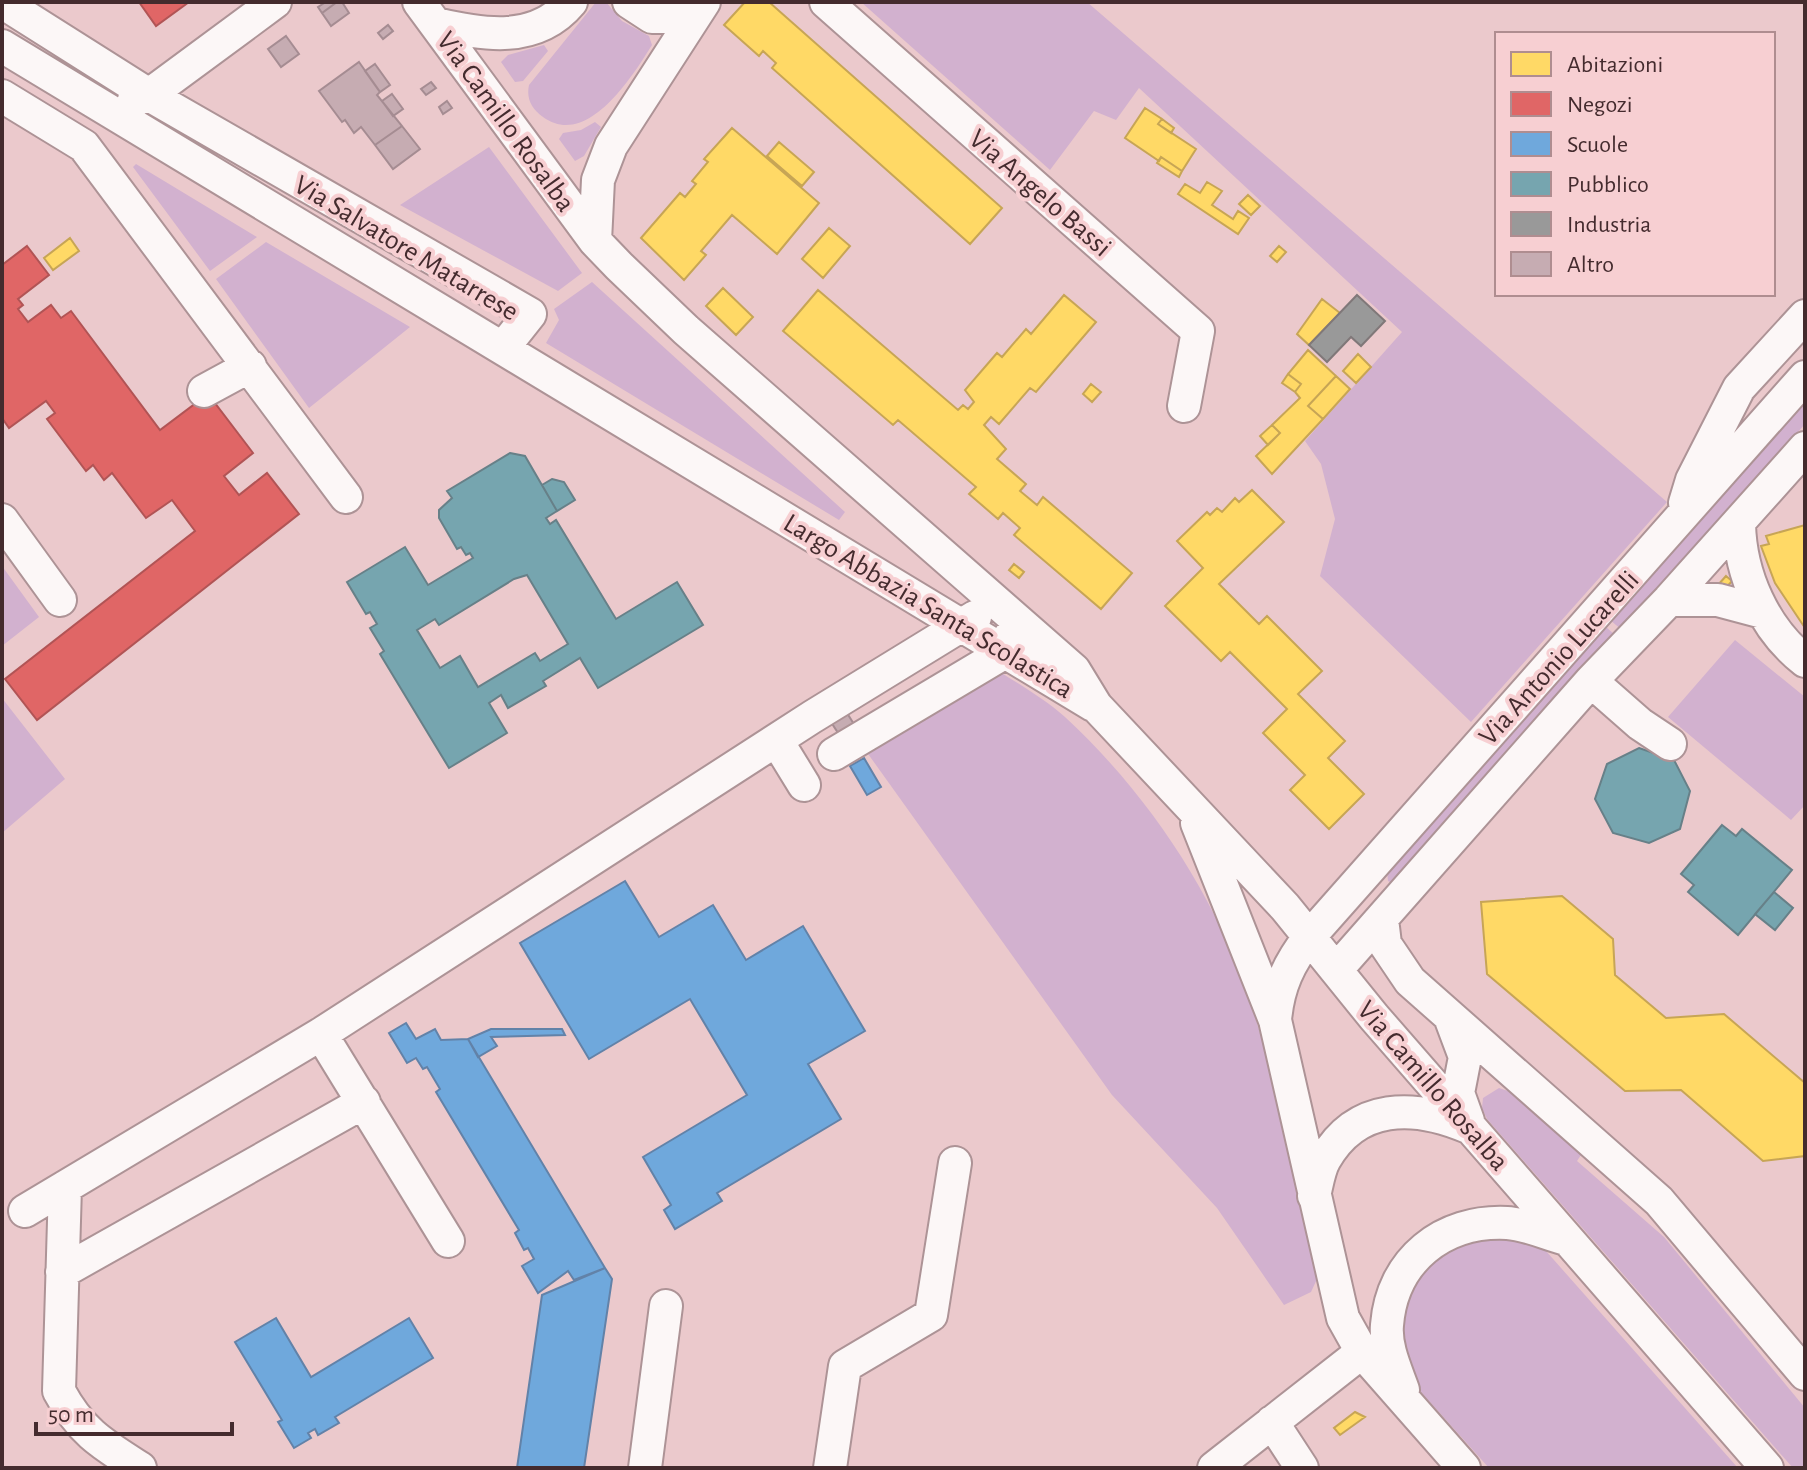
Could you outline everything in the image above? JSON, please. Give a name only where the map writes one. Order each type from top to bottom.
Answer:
[{"type":"street","name":"Via Salvatore Matarrese","points":[[2,2],[149,95],[530,314],[503,348],[2,46]]},
{"type":"street","points":[[84,146],[107,112],[149,95],[275,2]]},
{"type":"street","points":[[427,13],[476,34],[513,34],[541,26],[571,2]]},
{"type":"street","points":[[629,2],[652,17],[699,9]]},
{"type":"street","name":"Via Angelo Bassi","points":[[826,2],[1198,331],[1184,406]]},
{"type":"street","points":[[595,241],[598,180],[611,146],[699,9]]},
{"type":"street","name":"Via Camillo Rosalba","points":[[427,13],[595,241]]},
{"type":"street","points":[[2,96],[84,146],[346,497]]},
{"type":"street","name":"Largo Abbazia Santa Scolastica","points":[[595,241],[686,330],[990,597],[1014,638]]},
{"type":"street","points":[[1680,520],[1692,480],[1739,388],[1805,316]]},
{"type":"street","name":"Largo Abbazia Santa Scolastica","points":[[503,348],[962,625],[1014,638],[1074,670],[1096,706]]},
{"type":"street","points":[[204,391],[250,366]]},
{"type":"street","name":"Via Antonio Lucarelli","points":[[1275,1020],[1278,990],[1293,958],[1310,936],[1805,377]]},
{"type":"street","name":"Via Antonio Lucarelli","points":[[1337,969],[1591,681],[1669,600],[1805,448]]},
{"type":"street","points":[[2,520],[60,600]]},
{"type":"street","points":[[1739,523],[1746,573],[1763,612],[1792,651],[1805,661]]},
{"type":"street","points":[[868,566],[888,553],[908,525]]},
{"type":"street","points":[[25,1211],[321,1034],[812,717],[980,614],[990,597]]},
{"type":"street","points":[[1669,600],[1718,600],[1763,612]]},
{"type":"street","points":[[812,717],[837,760],[1014,638]]},
{"type":"street","points":[[1591,681],[1640,724],[1670,744]]},
{"type":"street","name":"Via Camillo Rosalba","points":[[1096,706],[1310,936],[1470,1128],[1767,1468]]},
{"type":"street","points":[[777,741],[804,785]]},
{"type":"street","points":[[1189,806],[1275,1020],[1343,1318],[1362,1352],[1464,1468]]},
{"type":"street","points":[[1364,876],[1389,911],[1385,944],[1397,965],[1659,1201],[1805,1374]]},
{"type":"street","points":[[1448,1014],[1462,1041],[1465,1057],[1458,1093],[1470,1128]]},
{"type":"street","points":[[321,1034],[448,1241]]},
{"type":"street","points":[[62,1272],[364,1102]]},
{"type":"street","points":[[1314,1196],[1324,1160],[1351,1128],[1378,1114],[1419,1110],[1470,1128]]},
{"type":"street","points":[[830,1468],[845,1366],[931,1315],[955,1163]]},
{"type":"street","points":[[65,1187],[59,1391],[75,1420],[92,1438],[140,1468]]},
{"type":"street","points":[[1410,1407],[1392,1360],[1386,1326],[1397,1280],[1424,1245],[1467,1225],[1509,1223],[1566,1239]]},
{"type":"street","points":[[645,1468],[666,1306]]},
{"type":"street","points":[[1214,1468],[1362,1352]]},
{"type":"street","points":[[1272,1422],[1302,1468]]},
{"type":"shaded area","points":[[596,2],[606,2],[622,21],[649,36],[652,45],[620,90],[592,117],[576,124],[559,124],[543,117],[533,107],[528,95],[529,85]]},
{"type":"shaded area","points":[[861,2],[1087,2],[1667,502],[1471,722],[1320,576],[1335,519],[1321,464],[1305,441],[1402,332],[1139,88],[1116,120],[1094,111],[1050,170]]},
{"type":"shaded area","points":[[544,45],[548,51],[523,81],[515,82],[501,62],[508,55]]},
{"type":"shaded area","points":[[595,122],[601,127],[584,156],[575,161],[559,139],[563,133],[581,130]]},
{"type":"shaded area","points":[[489,147],[582,273],[558,291],[400,205]]},
{"type":"shaded area","points":[[136,164],[257,237],[210,271],[133,167]]},
{"type":"shaded area","points":[[266,242],[410,327],[309,408],[216,279]]},
{"type":"shaded area","points":[[592,282],[845,512],[839,520],[546,343],[559,320],[554,309]]},
{"type":"shaded area","points":[[1805,401],[1805,424],[1622,630],[1610,620]]},
{"type":"shaded area","points":[[2,566],[39,617],[2,646]]},
{"type":"shaded area","points":[[1605,626],[1616,636],[1392,883],[1388,881],[1387,871]]},
{"type":"shaded area","points":[[1735,640],[1805,697],[1805,805],[1791,820],[1668,717]]},
{"type":"shaded area","points":[[1000,672],[1065,717],[1123,777],[1174,845],[1216,918],[1248,995],[1269,1065],[1317,1279],[1311,1292],[1284,1305],[1217,1208],[1112,1095],[866,751]]},
{"type":"shaded area","points":[[2,698],[65,779],[2,833]]},
{"type":"shaded area","points":[[1499,1088],[1508,1091],[1581,1155],[1577,1161],[1664,1237],[1805,1408],[1805,1468],[1793,1468],[1487,1119],[1482,1108],[1483,1098]]},
{"type":"shaded area","points":[[1467,1236],[1533,1241],[1546,1251],[1738,1468],[1489,1468],[1412,1382],[1396,1338],[1412,1275]]},
{"type":"building: Abitazioni","points":[[745,2],[769,2],[1002,208],[970,244],[772,68],[776,63],[763,51],[759,56],[724,25]]},
{"type":"building: Abitazioni","points":[[1145,108],[1162,119],[1158,124],[1196,149],[1182,171],[1161,157],[1159,161],[1125,138]]},
{"type":"building: Abitazioni","points":[[1162,119],[1174,128],[1171,133],[1158,124]]},
{"type":"building: Abitazioni","points":[[732,128],[819,203],[777,254],[732,215],[701,251],[706,255],[684,280],[641,238],[680,193],[685,197],[696,184],[692,181],[708,162],[704,159]]},
{"type":"building: Abitazioni","points":[[779,142],[814,172],[802,186],[767,156]]},
{"type":"building: Abitazioni","points":[[1161,157],[1182,171],[1179,177],[1157,163]]},
{"type":"building: Abitazioni","points":[[1207,182],[1222,191],[1212,205],[1233,219],[1238,211],[1249,218],[1238,234],[1178,194],[1185,184],[1200,193]]},
{"type":"building: Abitazioni","points":[[1248,195],[1260,206],[1251,215],[1239,204]]},
{"type":"building: Abitazioni","points":[[829,228],[850,246],[823,278],[802,259]]},
{"type":"building: Abitazioni","points":[[70,238],[79,251],[53,270],[44,258]]},
{"type":"building: Abitazioni","points":[[1279,246],[1286,252],[1277,262],[1270,256]]},
{"type":"building: Abitazioni","points":[[723,288],[753,317],[736,335],[706,306]]},
{"type":"building: Abitazioni","points":[[818,290],[958,410],[963,405],[968,409],[974,402],[965,390],[997,353],[1002,357],[1026,329],[1031,334],[1064,295],[1096,322],[1036,392],[1030,388],[999,424],[991,417],[984,425],[1006,449],[997,459],[1026,484],[1020,491],[1037,505],[1043,497],[1132,573],[1101,609],[1014,535],[1020,528],[1003,513],[998,519],[969,494],[976,487],[898,420],[893,425],[783,331]]},
{"type":"building: Abitazioni","points":[[1322,299],[1340,313],[1309,345],[1297,334]]},
{"type":"building: Abitazioni","points":[[1308,350],[1336,376],[1308,406],[1323,419],[1272,474],[1256,456],[1280,433],[1272,425],[1300,398],[1295,392],[1301,384],[1288,374]]},
{"type":"building: Abitazioni","points":[[1358,354],[1371,367],[1356,383],[1343,371]]},
{"type":"building: Abitazioni","points":[[1288,374],[1301,384],[1295,392],[1282,383]]},
{"type":"building: Abitazioni","points":[[1336,376],[1350,389],[1323,419],[1308,406]]},
{"type":"building: Abitazioni","points":[[1091,384],[1101,392],[1092,402],[1083,394]]},
{"type":"building: Abitazioni","points":[[1272,425],[1280,433],[1268,445],[1260,436]]},
{"type":"building: Abitazioni","points":[[1252,490],[1284,522],[1219,584],[1259,624],[1267,616],[1322,671],[1298,694],[1345,741],[1328,758],[1364,794],[1329,829],[1290,790],[1305,775],[1263,733],[1287,709],[1230,652],[1221,661],[1165,606],[1203,568],[1177,541],[1207,512],[1210,515],[1217,508],[1222,512],[1235,498],[1239,502]]},
{"type":"building: Abitazioni","points":[[1805,525],[1805,628],[1775,583],[1761,546],[1769,544],[1766,536]]},
{"type":"building: Abitazioni","points":[[1014,564],[1024,572],[1019,578],[1009,570]]},
{"type":"building: Abitazioni","points":[[1726,576],[1732,581],[1724,590],[1718,585]]},
{"type":"building: Abitazioni","points":[[1562,896],[1613,939],[1615,975],[1666,1018],[1724,1014],[1805,1083],[1805,1156],[1763,1161],[1681,1090],[1625,1091],[1487,974],[1481,902]]},
{"type":"building: Abitazioni","points":[[1355,1412],[1365,1417],[1340,1435],[1334,1428]]},
{"type":"building: Negozi","points":[[139,2],[189,2],[156,26]]},
{"type":"building: Negozi","points":[[27,246],[49,275],[18,299],[23,305],[18,309],[28,322],[51,305],[61,318],[71,311],[160,430],[208,394],[253,453],[224,476],[239,495],[267,473],[299,514],[37,720],[5,679],[195,531],[172,500],[146,518],[112,473],[104,480],[93,465],[86,471],[47,419],[55,413],[46,401],[9,428],[2,418],[2,265]]},
{"type":"building: Scuole","points":[[864,758],[881,787],[867,795],[850,766]]},
{"type":"building: Scuole","points":[[625,881],[659,937],[713,905],[746,960],[803,926],[865,1031],[808,1064],[841,1119],[717,1193],[722,1201],[675,1229],[664,1210],[671,1205],[643,1157],[747,1095],[690,999],[589,1059],[520,943]]},
{"type":"building: Scuole","points":[[406,1023],[416,1039],[435,1029],[441,1040],[468,1039],[605,1268],[574,1280],[568,1271],[538,1293],[522,1266],[534,1259],[528,1248],[524,1250],[515,1233],[519,1230],[436,1092],[440,1089],[427,1067],[423,1069],[416,1058],[407,1063],[389,1033]]},
{"type":"building: Scuole","points":[[491,1029],[562,1029],[565,1035],[491,1037],[497,1046],[478,1057],[468,1039]]},
{"type":"building: Scuole","points":[[605,1268],[612,1279],[584,1468],[517,1468],[542,1295]]},
{"type":"building: Scuole","points":[[276,1318],[311,1377],[409,1318],[433,1358],[335,1417],[339,1423],[318,1435],[315,1429],[308,1433],[311,1438],[294,1448],[278,1422],[282,1420],[235,1342]]},
{"type":"building: Pubblico","points":[[510,453],[525,456],[557,511],[546,518],[550,524],[556,520],[616,619],[677,582],[703,625],[598,688],[580,658],[543,681],[546,686],[508,708],[501,695],[489,703],[507,733],[449,768],[380,654],[384,651],[370,628],[377,624],[370,612],[366,614],[347,582],[405,547],[428,585],[473,558],[470,553],[466,555],[461,547],[457,549],[439,518],[439,510],[452,498],[447,491]],"holes":[[[527,575],[568,644],[540,661],[535,653],[478,687],[460,656],[440,668],[417,630],[435,619],[439,625],[514,579]]]},
{"type":"building: Pubblico","points":[[552,479],[564,482],[575,500],[557,511],[542,485]]},
{"type":"building: Pubblico","points":[[1639,748],[1674,760],[1690,791],[1680,829],[1649,843],[1613,833],[1595,799],[1607,764]]},
{"type":"building: Pubblico","points":[[1722,825],[1736,836],[1742,829],[1792,870],[1738,935],[1688,892],[1694,885],[1681,874]]},
{"type":"building: Pubblico","points":[[1774,892],[1793,908],[1775,930],[1755,914]]},
{"type":"building: Industria","points":[[1357,295],[1385,321],[1361,346],[1351,337],[1327,362],[1309,345]]},
{"type":"building: Altro","points":[[326,2],[337,2],[322,13],[318,7]]},
{"type":"building: Altro","points":[[337,2],[342,2],[349,13],[331,26],[322,13]]},
{"type":"building: Altro","points":[[388,25],[393,31],[383,39],[378,33]]},
{"type":"building: Altro","points":[[286,36],[299,54],[281,67],[268,49]]},
{"type":"building: Altro","points":[[359,62],[380,92],[377,95],[402,126],[375,145],[361,127],[354,133],[345,120],[342,122],[319,91]]},
{"type":"building: Altro","points":[[375,64],[390,85],[380,92],[365,71]]},
{"type":"building: Altro","points":[[431,82],[436,88],[426,95],[421,89]]},
{"type":"building: Altro","points":[[392,94],[403,109],[393,116],[382,101]]},
{"type":"building: Altro","points":[[447,101],[452,108],[443,114],[439,107]]},
{"type":"building: Altro","points":[[402,126],[420,149],[393,169],[375,145]]},
{"type":"building: Altro","points":[[847,713],[857,729],[842,739],[831,722]]}]
